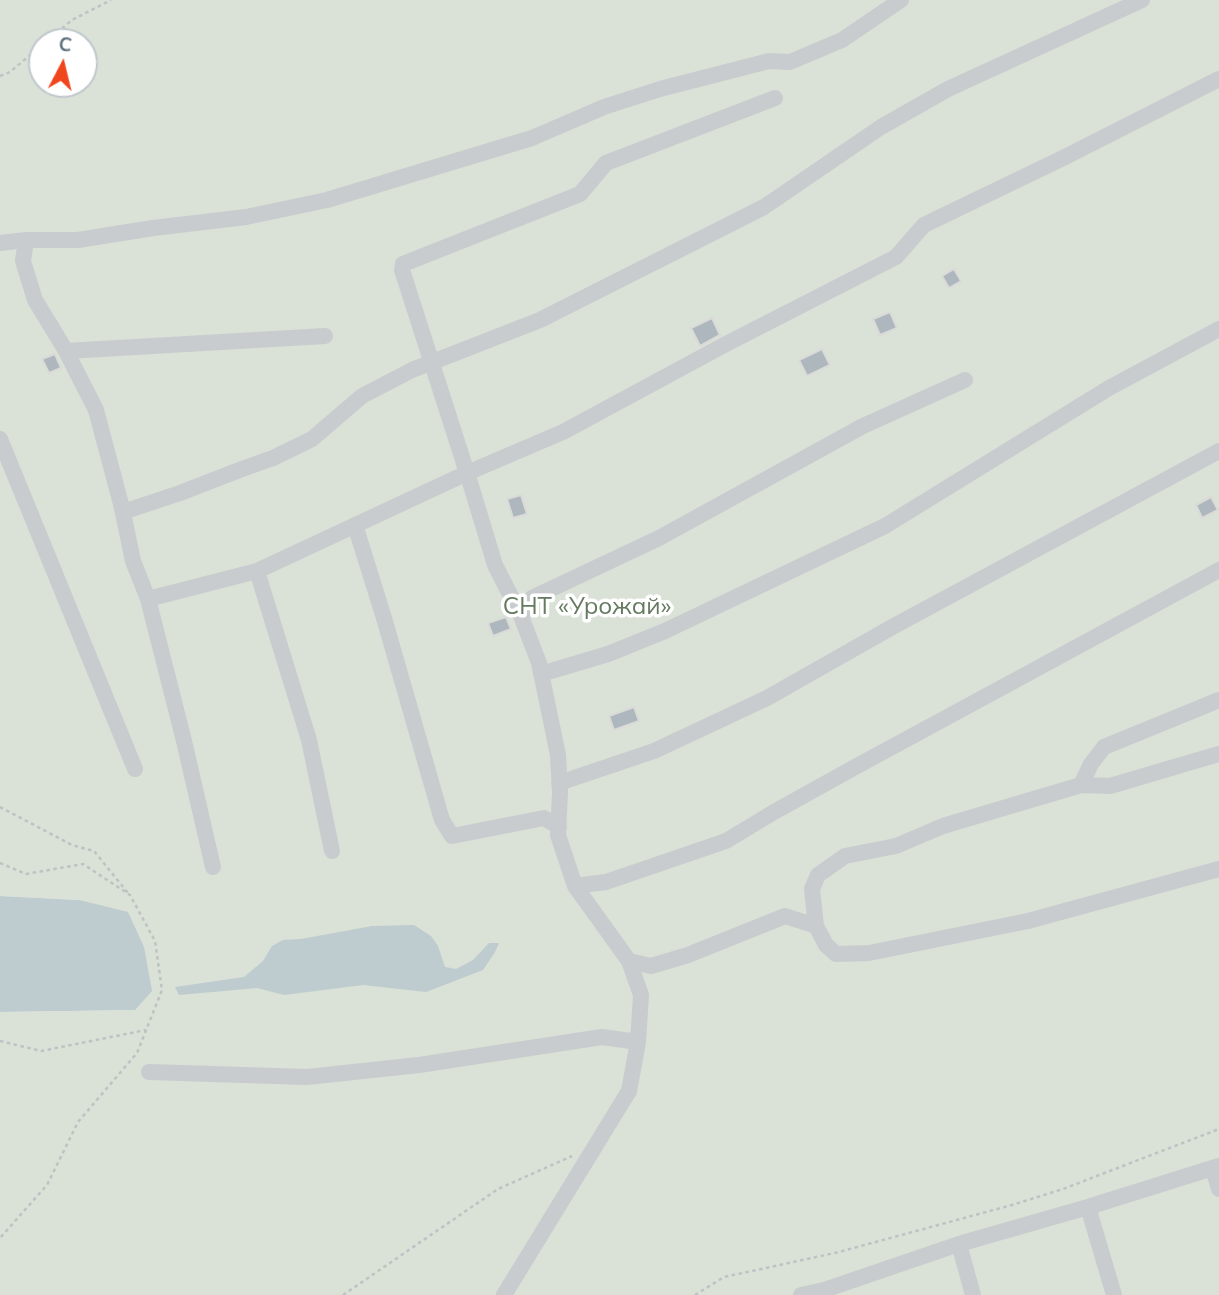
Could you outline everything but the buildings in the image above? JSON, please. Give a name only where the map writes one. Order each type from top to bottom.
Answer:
[{"type":"street","points":[[0,243],[78,240],[246,216],[327,200],[532,138],[604,107],[660,89],[769,61],[790,62],[842,40],[901,0]]},
{"type":"street","points":[[122,512],[273,458],[312,439],[362,396],[412,370],[540,320],[764,207],[881,127],[948,89],[1142,0]]},
{"type":"street","points":[[148,599],[257,571],[467,473],[563,432],[896,257],[924,225],[1219,79]]},
{"type":"street","points":[[505,1295],[629,1091],[638,1042],[640,995],[629,961],[575,886],[558,835],[558,755],[539,663],[522,617],[495,565],[402,270],[403,264],[580,194],[606,163],[775,98]]},
{"type":"street","points":[[26,240],[23,261],[35,300],[66,351],[96,410],[133,561],[148,599],[213,867]]},
{"type":"street","points":[[541,674],[608,654],[665,631],[885,526],[1109,388],[1219,329]]},
{"type":"street","points":[[66,351],[325,336]]},
{"type":"street","points":[[522,617],[532,598],[659,538],[863,426],[965,380]]},
{"type":"street","points":[[0,439],[135,769]]},
{"type":"street","points":[[559,783],[654,751],[767,698],[894,626],[1219,451]]},
{"type":"street","points":[[355,525],[442,820],[452,836],[544,818],[559,827]]},
{"type":"street","points":[[575,886],[606,882],[726,841],[857,766],[1219,570]]},
{"type":"street","points":[[257,571],[309,740],[332,851]]},
{"type":"street","points":[[1081,786],[1091,764],[1104,747],[1219,700]]},
{"type":"street","points":[[1219,754],[1110,786],[1081,786],[943,826],[896,846],[845,856],[818,875],[812,889],[816,926],[826,945],[836,954],[869,953],[1028,921],[1219,869]]},
{"type":"street","points":[[629,961],[651,966],[785,916],[816,926]]},
{"type":"street","points":[[149,1072],[307,1077],[419,1065],[603,1037],[638,1042]]},
{"type":"street","points":[[801,1295],[824,1293],[959,1244],[1216,1168],[1219,1189]]},
{"type":"street","points":[[1088,1207],[1114,1295]]},
{"type":"street","points":[[959,1244],[973,1295]]},
{"type":"path","points":[[62,28],[111,0]]},
{"type":"path","points":[[0,76],[10,72],[28,57]]},
{"type":"path","points":[[0,807],[72,845],[94,851],[130,895],[155,941],[162,990],[137,1054],[78,1122],[47,1185],[0,1238]]},
{"type":"path","points":[[0,863],[26,874],[83,864],[130,895]]},
{"type":"path","points":[[0,1041],[41,1051],[146,1030]]},
{"type":"path","points":[[695,1295],[724,1277],[835,1253],[1038,1197],[1219,1129]]},
{"type":"path","points":[[343,1295],[498,1189],[579,1153]]},
{"type":"green space","name":"СНТ «Урожай»","points":[[0,0],[1219,0],[1219,1295],[0,1295],[0,1012],[135,1010],[79,900],[0,896]]},
{"type":"shaded area","points":[[0,896],[79,900],[128,912],[144,947],[152,991],[135,1010],[0,1012]]},
{"type":"shaded area","points":[[414,925],[431,936],[438,946],[445,967],[456,969],[473,960],[489,943],[499,943],[483,970],[426,992],[363,985],[284,995],[257,988],[179,995],[175,987],[244,977],[263,961],[272,946],[283,940],[372,926]]}]
